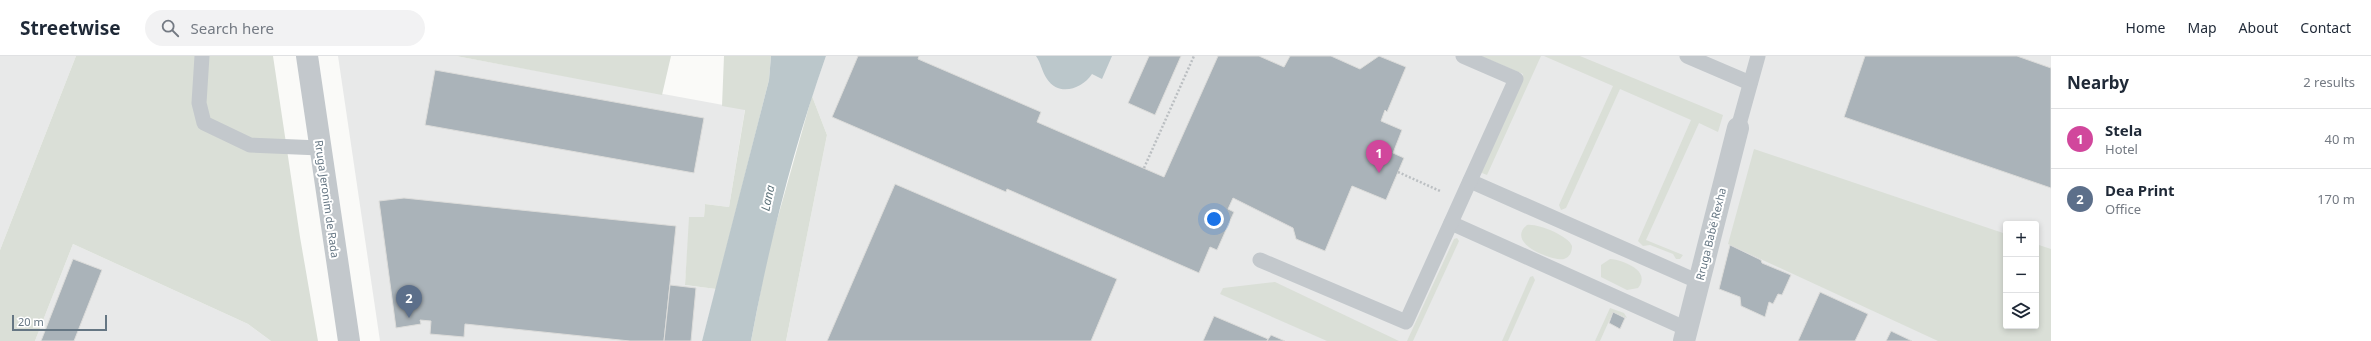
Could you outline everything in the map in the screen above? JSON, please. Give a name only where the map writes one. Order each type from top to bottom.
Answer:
[{"type":"street","name":"Rruga Jeronim de Rada","points":[[308,56],[320,148],[349,341]]},
{"type":"street","name":"Rruga Babë Rexha","points":[[1685,335],[1738,128]]},
{"type":"lane","points":[[202,56],[199,103],[204,123],[250,145],[320,148]]},
{"type":"lane","points":[[1260,260],[1406,322],[1516,79],[1463,56]]},
{"type":"lane","points":[[1687,56],[1750,83]]},
{"type":"lane","points":[[1738,128],[1758,56]]},
{"type":"lane","points":[[1470,181],[1699,282]]},
{"type":"lane","points":[[1451,223],[1685,335]]},
{"type":"path","points":[[1144,168],[1194,56]]},
{"type":"path","points":[[1398,172],[1461,201]]},
{"type":"shaded area","points":[[0,56],[76,56],[0,250]]},
{"type":"shaded area","points":[[76,56],[273,56],[300,237],[318,341],[271,341],[248,324],[73,244],[35,341],[0,341],[0,250]]},
{"type":"shaded area","points":[[338,56],[456,56],[745,109],[729,207],[705,204],[704,217],[690,217],[685,285],[716,289],[702,341],[380,341]]},
{"type":"shaded area","points":[[456,56],[671,56],[662,95]]},
{"type":"shaded area","points":[[724,56],[771,56],[769,80],[716,289],[685,285],[689,217],[704,217],[705,204],[729,207],[745,110],[722,106]]},
{"type":"shaded area","points":[[826,56],[2051,56],[2051,341],[786,341],[827,135],[812,96]]},
{"type":"shaded area","points":[[1481,56],[1541,56],[1487,175],[1482,173],[1482,171],[1523,74]]},
{"type":"shaded area","points":[[1544,56],[1580,56],[1723,115],[1718,132],[1699,123],[1646,240],[1683,255],[1680,259],[1676,259],[1673,254],[1650,245],[1643,246],[1638,241],[1691,120],[1620,89],[1566,208],[1561,210],[1559,205],[1613,86]]},
{"type":"shaded area","points":[[812,96],[827,135],[786,341],[751,341],[768,252]]},
{"type":"shaded area","points":[[1754,149],[2003,233],[2003,329],[2039,329],[2039,245],[2051,249],[2051,341],[1938,341],[1728,244]]},
{"type":"shaded area","points":[[1527,225],[1545,228],[1565,238],[1572,246],[1569,256],[1564,259],[1552,258],[1543,255],[1526,245],[1522,239],[1522,232]]},
{"type":"shaded area","points":[[1457,238],[1459,241],[1413,341],[1407,341],[1454,239]]},
{"type":"shaded area","points":[[73,244],[248,324],[271,341],[35,341]]},
{"type":"shaded area","points":[[1610,259],[1628,264],[1639,272],[1641,282],[1638,288],[1627,290],[1601,277],[1601,265]]},
{"type":"shaded area","points":[[1533,276],[1535,280],[1508,341],[1502,341],[1530,277]]},
{"type":"shaded area","points":[[1275,282],[1399,341],[1327,341],[1220,294],[1223,288]]},
{"type":"shaded area","points":[[1610,308],[1624,313],[1627,318],[1613,312],[1600,341],[1595,341]]},
{"type":"water","name":"Lana","points":[[771,56],[826,56],[803,126],[783,197],[751,341],[702,341],[769,80]]},
{"type":"water","points":[[1036,56],[1112,56],[1102,79],[1092,74],[1077,87],[1064,89],[1052,85],[1047,79]]},
{"type":"building","points":[[858,56],[919,56],[918,59],[1041,112],[1037,122],[1164,177],[1218,56],[1259,56],[1284,67],[1290,56],[1331,56],[1360,69],[1379,56],[1406,67],[1387,112],[1385,110],[1381,121],[1402,130],[1393,153],[1404,158],[1386,200],[1352,186],[1325,251],[1296,239],[1293,228],[1233,198],[1228,209],[1234,212],[1217,250],[1210,247],[1199,273],[1007,189],[1006,192],[832,117]]},
{"type":"building","points":[[1149,56],[1181,56],[1155,115],[1128,103]]},
{"type":"building","points":[[1865,56],[2017,56],[2051,68],[2051,188],[1844,117]]},
{"type":"building","points":[[435,70],[704,118],[694,173],[425,125]]},
{"type":"building","points":[[895,184],[1117,279],[1091,341],[827,341]]},
{"type":"building","points":[[404,198],[676,226],[664,341],[630,341],[465,324],[464,337],[430,334],[431,321],[420,320],[421,324],[396,328],[379,201]]},
{"type":"building","points":[[1730,245],[1761,260],[1762,263],[1791,275],[1782,295],[1778,294],[1773,304],[1769,302],[1765,317],[1741,306],[1740,297],[1719,289]]},
{"type":"building","points":[[73,259],[102,270],[74,341],[41,341]]},
{"type":"building","points":[[670,285],[696,288],[691,341],[664,341]]},
{"type":"building","points":[[1820,292],[1868,314],[1855,341],[1798,341]]},
{"type":"building","points":[[1613,312],[1625,318],[1620,329],[1609,323]]},
{"type":"building","points":[[1214,316],[1268,339],[1267,341],[1203,341]]},
{"type":"building","points":[[1891,331],[1912,341],[1886,341]]},
{"type":"building","points":[[1271,335],[1285,341],[1267,341]]},
{"type":"place","name":"Stela","points":[[1379,173]]},
{"type":"place","name":"Dea Print","points":[[409,318]]}]
